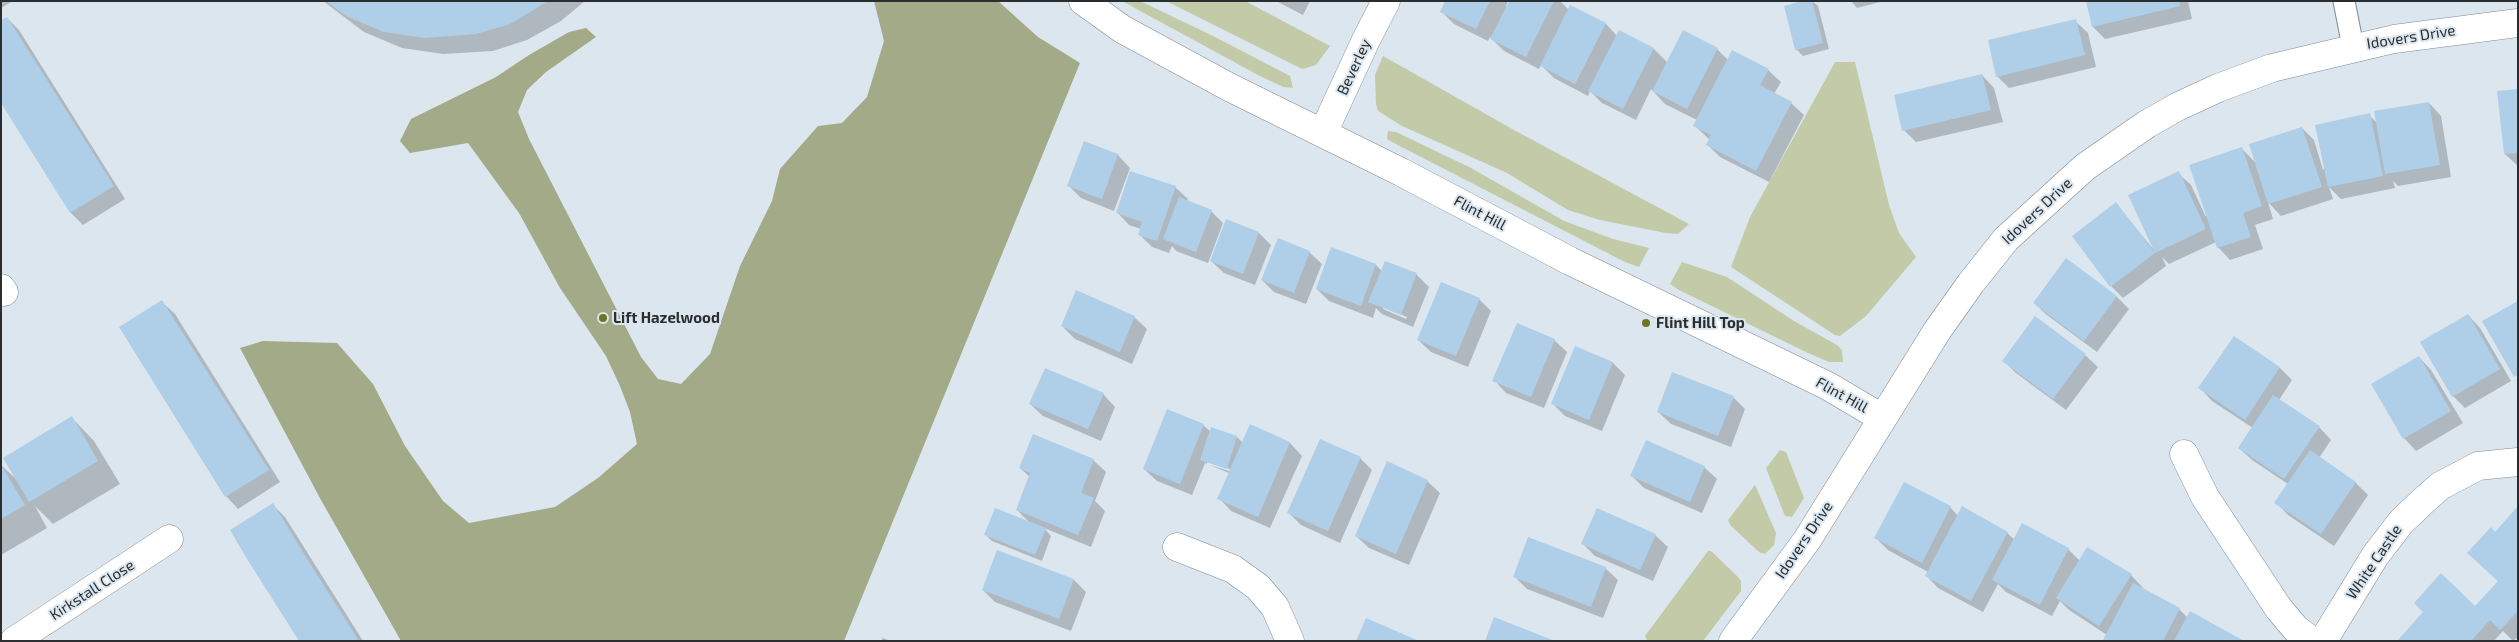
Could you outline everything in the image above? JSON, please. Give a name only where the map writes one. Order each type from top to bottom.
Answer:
[{"type":"street","name":"Flint Hill","points":[[1084,1],[1122,29],[1229,87],[1323,133],[1570,260],[1828,386],[1882,418]]},
{"type":"street","name":"Beverley","points":[[1323,133],[1386,1]]},
{"type":"street","name":"Idovers Drive","points":[[1733,641],[1807,540],[1937,331],[2006,239],[2085,167],[2147,124],[2177,107],[2218,88],[2272,68],[2353,47],[2445,31],[2518,23]]},
{"type":"street","points":[[2184,454],[2205,497],[2279,610],[2296,629],[2312,641]]},
{"type":"street","name":"White Castle","points":[[2323,641],[2376,556],[2401,522],[2421,503],[2440,486],[2478,466],[2518,462]]},
{"type":"street","name":"Kirkstall Close","points":[[14,641],[169,539]]},
{"type":"street","points":[[1177,547],[1233,569],[1258,587],[1275,607],[1290,641]]},
{"type":"lane","points":[[2344,1],[2353,47]]},
{"type":"green space","points":[[874,1],[998,1],[1038,37],[1080,63],[844,641],[401,641],[321,500],[240,348],[263,341],[337,343],[373,384],[405,446],[443,501],[469,523],[555,507],[598,478],[637,444],[630,412],[606,356],[560,288],[519,213],[468,143],[410,153],[400,141],[411,119],[496,77],[569,32],[586,28],[596,37],[546,72],[527,90],[518,112],[529,139],[641,357],[658,379],[681,384],[710,354],[740,266],[772,201],[780,169],[818,126],[842,123],[867,97],[884,41]]},
{"type":"green space","points":[[1122,1],[1140,1],[1213,36],[1290,76],[1293,88],[1283,87],[1258,75]]},
{"type":"green space","points":[[1166,1],[1245,1],[1330,46],[1316,65],[1302,69]]},
{"type":"green space","points":[[1383,56],[1514,130],[1689,224],[1678,234],[1666,233],[1600,220],[1568,210],[1507,173],[1402,126],[1378,111],[1376,104],[1375,75]]},
{"type":"green space","points":[[1835,62],[1855,62],[1889,205],[1899,233],[1916,257],[1866,316],[1840,336],[1835,335],[1731,267],[1750,217]]},
{"type":"green space","points":[[1388,131],[1396,132],[1471,168],[1564,221],[1613,239],[1649,248],[1639,267],[1625,262],[1392,142],[1387,139]]},
{"type":"green space","points":[[1682,262],[1727,277],[1794,321],[1837,345],[1842,350],[1843,362],[1829,362],[1808,353],[1679,290],[1670,284]]},
{"type":"green space","points":[[1780,450],[1786,452],[1804,498],[1792,517],[1785,516],[1766,468]]},
{"type":"green space","points":[[1755,485],[1776,533],[1774,545],[1765,554],[1759,552],[1731,526],[1728,520]]},
{"type":"green space","points":[[1708,551],[1711,551],[1737,576],[1741,581],[1741,591],[1703,641],[1647,640],[1645,636]]},
{"type":"building","points":[[326,1],[548,1],[510,24],[476,34],[425,38],[384,32],[346,16]]},
{"type":"building","points":[[1445,1],[1490,1],[1476,29],[1440,12]]},
{"type":"building","points":[[1509,1],[1554,1],[1526,57],[1490,39]]},
{"type":"building","points":[[1802,1],[1812,1],[1823,43],[1795,50],[1784,6]]},
{"type":"building","points":[[2086,1],[2179,1],[2180,6],[2092,27]]},
{"type":"building","points":[[1570,5],[1606,23],[1575,84],[1540,66]]},
{"type":"building","points":[[7,17],[114,186],[70,213],[1,103],[1,20]]},
{"type":"building","points":[[2076,19],[2085,55],[1996,77],[1988,40]]},
{"type":"building","points":[[1619,30],[1654,48],[1623,109],[1588,91]]},
{"type":"building","points":[[1683,30],[1718,48],[1687,109],[1652,91]]},
{"type":"building","points":[[1732,50],[1769,69],[1760,85],[1792,102],[1756,171],[1706,145],[1711,135],[1693,126]]},
{"type":"building","points":[[1982,74],[1991,110],[1902,131],[1894,95]]},
{"type":"building","points":[[2518,89],[2518,153],[2504,154],[2497,91]]},
{"type":"building","points":[[2429,102],[2440,165],[2385,174],[2374,111]]},
{"type":"building","points":[[2370,113],[2383,176],[2328,187],[2315,125]]},
{"type":"building","points":[[2302,127],[2322,187],[2268,204],[2249,144]]},
{"type":"building","points":[[1084,141],[1118,154],[1102,199],[1067,186]]},
{"type":"building","points":[[2242,147],[2262,206],[2243,213],[2251,237],[2217,248],[2189,165]]},
{"type":"building","points":[[1130,171],[1176,186],[1157,241],[1138,235],[1142,222],[1116,213]]},
{"type":"building","points":[[2179,171],[2206,229],[2155,253],[2128,195]]},
{"type":"building","points":[[1179,197],[1212,210],[1196,252],[1163,239]]},
{"type":"building","points":[[2116,202],[2155,253],[2110,287],[2072,236]]},
{"type":"building","points":[[1226,219],[1259,232],[1243,274],[1210,261]]},
{"type":"building","points":[[1278,238],[1310,251],[1294,293],[1261,280]]},
{"type":"building","points":[[1331,247],[1376,264],[1361,306],[1316,289]]},
{"type":"building","points":[[2066,258],[2117,296],[2084,341],[2033,303]]},
{"type":"building","points":[[1385,261],[1417,273],[1401,315],[1368,302]]},
{"type":"building","points":[[1441,282],[1480,298],[1456,356],[1417,340]]},
{"type":"building","points":[[1076,290],[1135,316],[1120,352],[1061,326]]},
{"type":"building","points":[[162,300],[269,470],[225,497],[119,327]]},
{"type":"building","points":[[2518,301],[2518,375],[2514,377],[2482,321]]},
{"type":"building","points":[[2468,314],[2500,369],[2452,397],[2420,342]]},
{"type":"building","points":[[2035,316],[2086,354],[2053,399],[2002,361]]},
{"type":"building","points":[[1517,323],[1555,339],[1531,397],[1492,381]]},
{"type":"building","points":[[2234,336],[2280,367],[2245,420],[2198,388]]},
{"type":"building","points":[[1575,346],[1613,362],[1589,420],[1551,404]]},
{"type":"building","points":[[2419,356],[2451,411],[2403,439],[2371,384]]},
{"type":"building","points":[[1045,368],[1104,393],[1088,429],[1029,404]]},
{"type":"building","points":[[1672,372],[1734,396],[1718,436],[1657,412]]},
{"type":"building","points":[[2273,395],[2320,426],[2284,479],[2238,448]]},
{"type":"building","points":[[1167,409],[1204,424],[1180,484],[1143,469]]},
{"type":"building","points":[[72,416],[98,461],[29,502],[3,458]]},
{"type":"building","points":[[1250,424],[1290,442],[1258,517],[1217,499]]},
{"type":"building","points":[[1211,427],[1237,436],[1227,469],[1200,460]]},
{"type":"building","points":[[1033,434],[1094,459],[1081,493],[1094,498],[1078,535],[1016,510],[1030,473],[1019,468]]},
{"type":"building","points":[[1320,439],[1361,457],[1328,531],[1287,513]]},
{"type":"building","points":[[1646,440],[1705,466],[1690,502],[1630,476]]},
{"type":"building","points":[[2310,450],[2356,482],[2321,534],[2274,503]]},
{"type":"building","points":[[1387,461],[1428,480],[1396,554],[1355,536]]},
{"type":"building","points":[[1,465],[25,505],[1,519]]},
{"type":"building","points":[[1904,482],[1951,506],[1922,563],[1874,538]]},
{"type":"building","points":[[273,503],[359,641],[299,641],[247,559],[230,530]]},
{"type":"building","points":[[1962,506],[2008,532],[1971,601],[1925,576]]},
{"type":"building","points":[[2518,506],[2518,611],[2500,630],[2490,620],[2471,641],[2397,641],[2423,612],[2414,603],[2441,573],[2475,606],[2498,581],[2467,553],[2491,527],[2495,532]]},
{"type":"building","points":[[995,508],[1046,528],[1035,555],[984,535]]},
{"type":"building","points":[[1597,508],[1656,534],[1640,570],[1581,544]]},
{"type":"building","points":[[2022,523],[2069,548],[2040,605],[1992,580]]},
{"type":"building","points":[[1528,537],[1606,567],[1591,607],[1513,577]]},
{"type":"building","points":[[2087,547],[2132,574],[2099,626],[2056,598]]},
{"type":"building","points":[[997,550],[1074,579],[1059,619],[982,590]]},
{"type":"building","points":[[2133,583],[2180,608],[2163,641],[2103,640]]},
{"type":"building","points":[[2190,611],[2244,641],[2174,641]]},
{"type":"building","points":[[1494,617],[1555,641],[1485,641]]},
{"type":"building","points":[[1366,618],[1419,641],[1356,641]]},
{"type":"place","name":"Lift Hazelwood","points":[[603,318]]},
{"type":"place","name":"Flint Hill Top","points":[[1646,323]]}]
